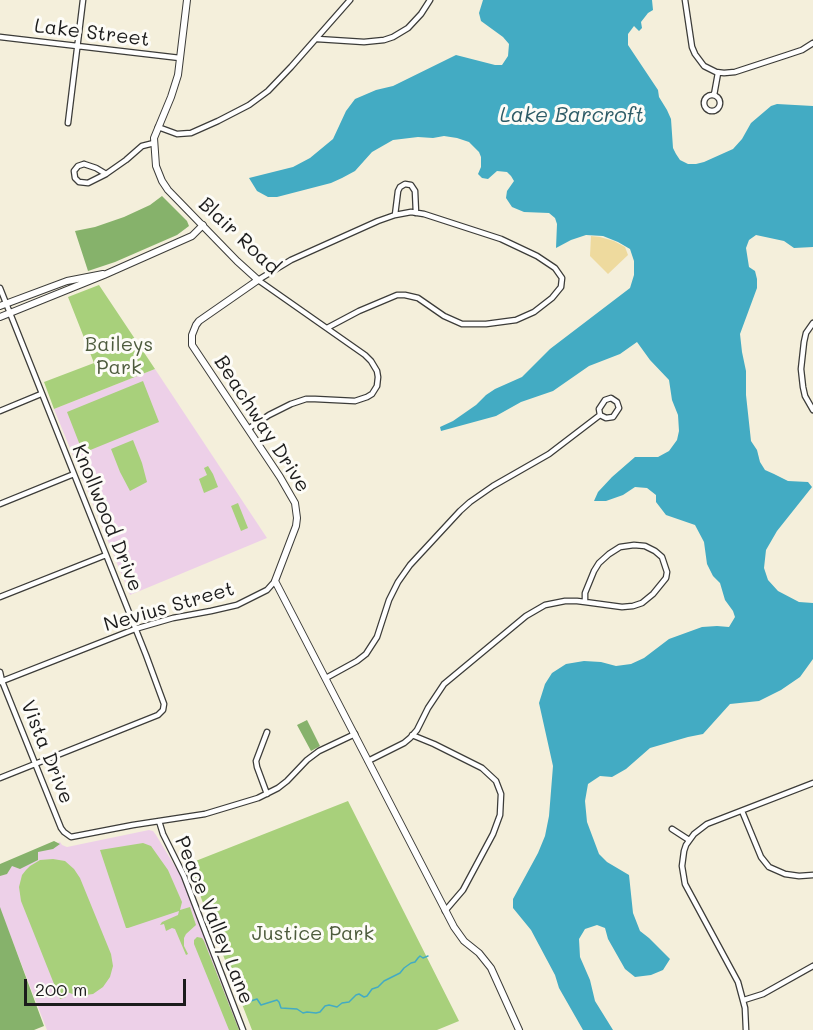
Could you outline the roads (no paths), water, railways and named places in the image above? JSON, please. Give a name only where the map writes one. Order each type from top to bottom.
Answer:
[{"type":"street","points":[[68,123],[83,0]]},
{"type":"street","name":"Blair Road","points":[[187,0],[176,85],[158,127],[154,143],[156,166],[162,181],[168,190],[258,280],[365,355],[377,371],[377,386],[367,397],[355,401],[315,399],[300,401],[283,407],[248,429]]},
{"type":"street","points":[[158,127],[177,134],[191,133],[249,105],[268,91],[350,0]]},
{"type":"street","points":[[317,39],[364,42],[393,37],[408,27],[421,14],[430,0]]},
{"type":"street","points":[[685,0],[695,54],[704,66],[718,73],[731,73],[745,69],[802,50],[813,43]]},
{"type":"street","name":"Lake Street","points":[[0,37],[180,58]]},
{"type":"street","points":[[714,95],[718,73]]},
{"type":"street","points":[[106,174],[84,164],[76,168],[74,175],[77,181],[88,183],[106,174],[142,146],[154,143]]},
{"type":"street","points":[[395,214],[398,191],[405,184],[411,185],[416,190],[416,213]]},
{"type":"street","name":"Beachway Drive","points":[[275,581],[293,536],[297,518],[296,510],[291,495],[194,349],[193,329],[200,321],[291,260],[395,214],[424,214],[501,239],[537,256],[561,274],[562,282],[557,292],[534,312],[516,320],[462,324],[444,316],[418,298],[397,295],[327,328]]},
{"type":"street","points":[[0,317],[95,280],[192,236],[203,225]]},
{"type":"street","points":[[3,305],[67,281],[110,273]]},
{"type":"street","name":"Knollwood Drive","points":[[0,288],[3,305],[9,313],[164,700],[164,707],[158,715],[36,764]]},
{"type":"street","points":[[813,323],[806,333],[801,369],[803,387],[813,410]]},
{"type":"street","points":[[0,411],[42,394]]},
{"type":"street","points":[[614,399],[618,403],[618,411],[613,417],[606,418],[600,415],[599,410],[605,400],[614,399]]},
{"type":"street","points":[[326,678],[366,654],[377,637],[398,582],[410,565],[470,502],[549,454],[600,415]]},
{"type":"street","points":[[0,504],[74,474]]},
{"type":"street","points":[[368,761],[404,743],[412,735],[444,684],[526,616],[545,605],[572,600],[585,602],[622,607],[642,603],[654,594],[666,578],[667,572],[662,557],[645,546],[620,547],[599,563],[585,593],[585,602]]},
{"type":"street","points":[[0,597],[106,555]]},
{"type":"street","points":[[275,581],[445,911],[458,934],[479,953],[491,968],[519,1030]]},
{"type":"street","name":"Nevius Street","points":[[1,681],[135,629],[173,618],[231,606],[267,590],[275,581]]},
{"type":"street","name":"Vista Drive","points":[[0,672],[1,681],[61,828],[67,836],[74,837],[159,821]]},
{"type":"street","points":[[267,732],[256,761],[267,794]]},
{"type":"street","points":[[159,821],[205,814],[267,794],[287,781],[311,756],[355,734]]},
{"type":"street","points":[[412,735],[482,768],[495,781],[501,794],[501,815],[493,834],[464,890],[445,911]]},
{"type":"street","points":[[0,778],[36,764]]},
{"type":"street","points":[[747,1030],[744,1000],[733,970],[685,884],[683,856],[686,845],[700,828],[707,824],[813,783]]},
{"type":"street","points":[[742,811],[761,857],[769,867],[785,874],[813,875]]},
{"type":"street","name":"Peace Valley Lane","points":[[159,821],[184,876],[243,1030]]},
{"type":"street","points":[[672,829],[690,840]]},
{"type":"street","points":[[744,1000],[763,994],[813,966]]},
{"type":"water","name":"Lake Barcroft","points":[[483,0],[652,0],[653,10],[641,22],[642,28],[639,31],[634,26],[628,34],[628,45],[658,90],[659,97],[671,119],[673,148],[680,160],[688,164],[704,162],[733,149],[751,123],[771,106],[777,104],[813,106],[813,247],[794,248],[784,241],[756,235],[749,240],[746,248],[749,267],[755,271],[757,288],[740,334],[746,371],[751,441],[757,450],[760,462],[765,470],[788,481],[808,482],[812,487],[777,531],[766,550],[764,568],[768,580],[778,591],[799,602],[813,603],[813,659],[800,677],[781,690],[759,701],[730,704],[703,734],[650,748],[626,769],[612,777],[600,776],[588,784],[585,801],[587,822],[599,854],[607,862],[629,875],[633,913],[640,931],[670,959],[663,970],[651,975],[635,977],[625,969],[608,939],[605,928],[597,925],[585,929],[579,939],[580,957],[590,980],[595,1001],[613,1030],[583,1030],[559,988],[555,975],[531,930],[513,908],[513,899],[538,853],[545,836],[549,816],[553,766],[539,703],[545,684],[552,673],[566,664],[584,661],[616,666],[631,664],[644,658],[669,639],[702,627],[729,627],[735,617],[725,600],[720,583],[713,576],[707,564],[704,542],[695,525],[666,515],[656,502],[656,495],[647,488],[635,487],[623,495],[606,501],[594,501],[598,492],[635,457],[658,457],[669,451],[677,440],[678,415],[672,400],[669,380],[637,342],[620,354],[589,366],[553,391],[521,402],[496,416],[441,431],[440,427],[453,421],[495,389],[522,377],[550,349],[630,288],[634,275],[634,261],[630,249],[603,236],[586,235],[556,248],[555,218],[549,213],[524,212],[512,207],[506,198],[507,191],[514,181],[511,176],[507,172],[497,171],[488,179],[482,178],[478,174],[481,167],[479,152],[469,142],[457,138],[444,136],[393,140],[372,152],[355,171],[342,178],[277,197],[268,197],[257,191],[249,178],[293,167],[310,158],[333,139],[346,111],[355,99],[393,86],[456,55],[502,65],[508,56],[509,44],[481,21],[479,13]]},
{"type":"waterway","points":[[245,1003],[257,999],[261,1005],[277,1000],[281,1008],[297,1009],[303,1013],[320,1012],[325,1006],[337,1007],[349,1002],[356,995],[367,996],[372,989],[400,973],[420,956],[423,958],[428,956]]},
{"type":"park label","name":"Baileys Park","points":[[119,356]]},
{"type":"park label","name":"Justice Park","points":[[313,934]]}]
